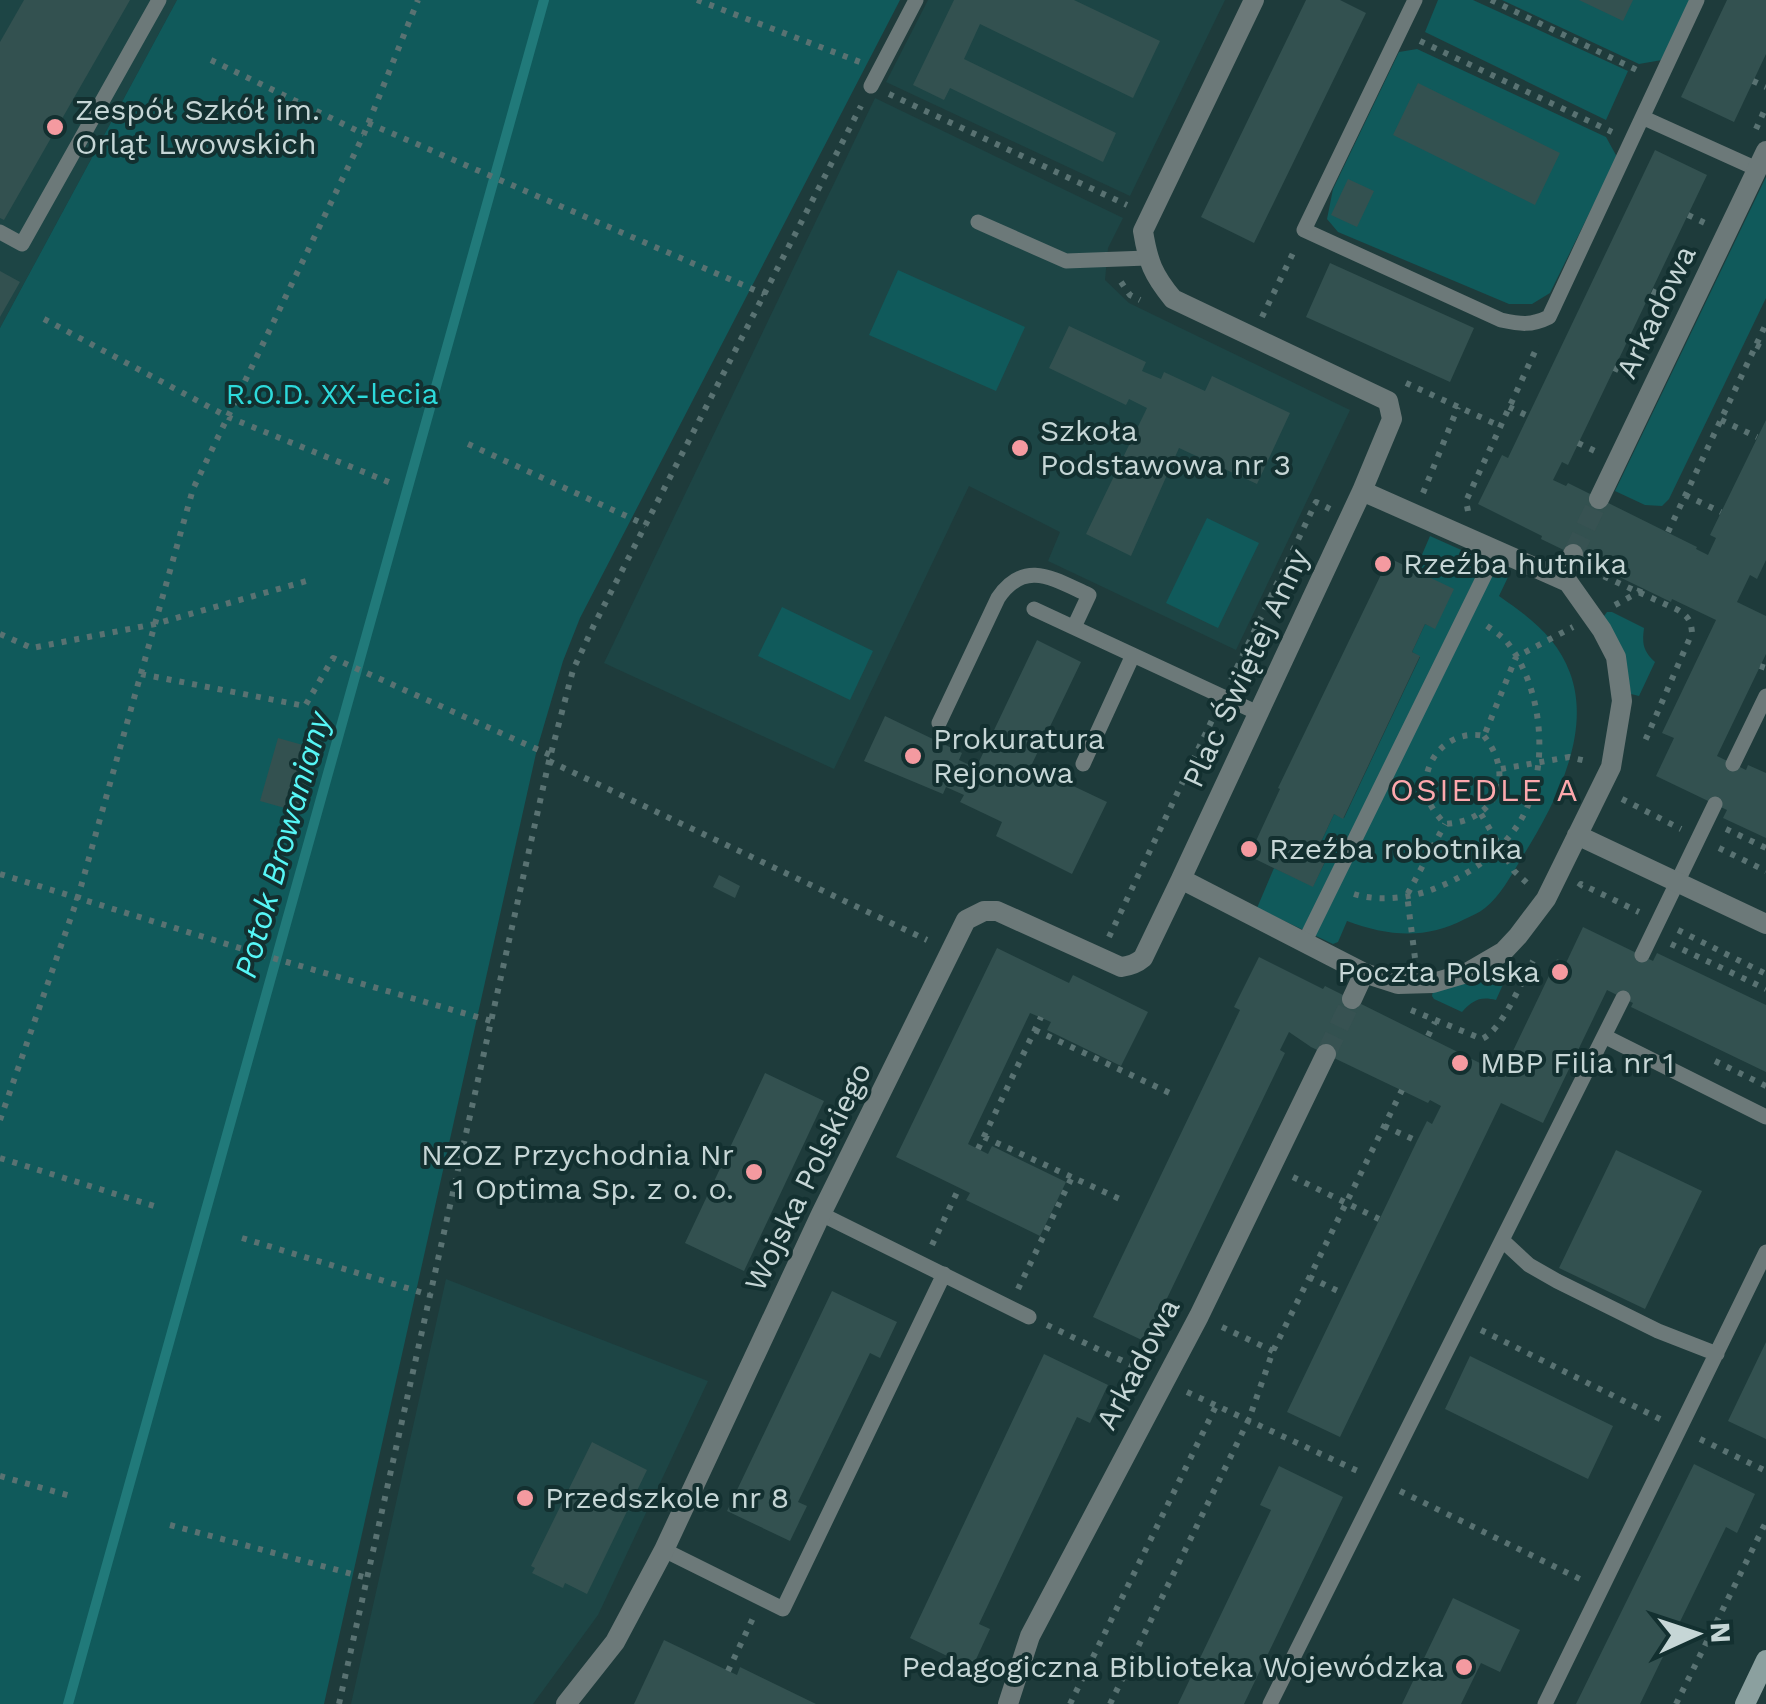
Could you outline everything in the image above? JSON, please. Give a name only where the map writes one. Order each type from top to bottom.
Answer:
[{"type":"street","points":[[1181,879],[1364,973],[1398,984],[1417,984],[1467,973],[1503,952],[1546,899],[1611,768],[1622,701],[1616,658],[1568,582],[1362,491],[1392,419],[1388,401],[1173,299],[1157,280],[1147,258],[1144,231],[1254,0]]},
{"type":"street","name":"Arkadowa","points":[[1600,499],[1762,160]]},
{"type":"street","name":"Plac Świętej Anny","points":[[1181,879],[1362,491]]},
{"type":"street","points":[[1562,579],[1573,554]]},
{"type":"street","points":[[1577,835],[1766,924]]},
{"type":"street","name":"Wojska Polskiego","points":[[566,1704],[615,1642],[664,1550],[821,1214],[966,920],[984,911],[997,911],[1121,967],[1136,964],[1142,958],[1181,879]]},
{"type":"street","points":[[1352,999],[1364,973]]},
{"type":"street","name":"Arkadowa","points":[[1008,1704],[1030,1636],[1199,1316],[1326,1054]]},
{"type":"street","points":[[1745,1704],[1766,1660]]},
{"type":"lane","points":[[0,232],[22,244],[159,0]]},
{"type":"lane","points":[[872,86],[916,0]]},
{"type":"lane","points":[[1415,0],[1304,230],[1501,320],[1522,324],[1535,324],[1548,317],[1697,0]]},
{"type":"lane","points":[[1644,118],[1762,160]]},
{"type":"lane","points":[[978,222],[1066,261],[1147,258]]},
{"type":"lane","points":[[1304,943],[1497,550]]},
{"type":"lane","points":[[940,723],[1005,586],[1031,574],[1045,575],[1089,595],[1074,627]]},
{"type":"lane","points":[[1034,609],[1258,713]]},
{"type":"lane","points":[[1083,764],[1133,655]]},
{"type":"lane","points":[[1733,764],[1766,696]]},
{"type":"lane","points":[[1750,732],[1766,740]]},
{"type":"lane","points":[[1642,955],[1715,804]]},
{"type":"lane","points":[[1270,1704],[1623,998]]},
{"type":"lane","points":[[1604,1036],[1766,1117]]},
{"type":"lane","points":[[821,1214],[1029,1317]]},
{"type":"lane","points":[[1502,1240],[1528,1265],[1658,1331],[1717,1354]]},
{"type":"lane","points":[[1545,1704],[1766,1252]]},
{"type":"lane","points":[[664,1550],[783,1609],[944,1274]]},
{"type":"path","points":[[0,1120],[78,897],[193,489],[364,134],[418,0]]},
{"type":"path","points":[[698,0],[880,70]]},
{"type":"path","points":[[1491,0],[1660,82]]},
{"type":"path","points":[[1401,31],[1632,142]]},
{"type":"path","points":[[210,60],[364,134]]},
{"type":"path","points":[[1753,81],[1766,87]]},
{"type":"path","points":[[339,1704],[549,758],[573,670],[872,86]]},
{"type":"path","points":[[368,123],[764,294]]},
{"type":"path","points":[[1688,215],[1710,226]]},
{"type":"path","points":[[1274,324],[1261,318],[1304,230]]},
{"type":"path","points":[[44,320],[228,417],[391,484]]},
{"type":"path","points":[[1668,532],[1766,324]]},
{"type":"path","points":[[1756,345],[1766,350]]},
{"type":"path","points":[[1393,377],[1500,426]]},
{"type":"path","points":[[1414,514],[1458,407]]},
{"type":"path","points":[[1509,407],[1528,416]]},
{"type":"path","points":[[1721,420],[1758,437]]},
{"type":"path","points":[[468,444],[646,525]]},
{"type":"path","points":[[1685,495],[1721,512]]},
{"type":"path","points":[[0,634],[32,648],[155,624],[310,580]]},
{"type":"path","points":[[1484,736],[1516,657],[1639,592],[1641,587]]},
{"type":"path","points":[[1347,892],[1366,898],[1426,892],[1478,866],[1500,848],[1520,822],[1532,793],[1538,761],[1537,716],[1526,676],[1506,640],[1478,619]]},
{"type":"path","points":[[141,674],[305,706],[333,658],[951,951]]},
{"type":"path","points":[[1462,734],[1484,736],[1501,768],[1496,794],[1481,814],[1444,824],[1426,789],[1432,763],[1439,750],[1462,734]]},
{"type":"path","points":[[1501,768],[1574,758],[1611,768]]},
{"type":"path","points":[[1481,814],[1514,872],[1546,899]]},
{"type":"path","points":[[1707,820],[1766,848]]},
{"type":"path","points":[[1420,1014],[1407,895],[1444,824]]},
{"type":"path","points":[[0,874],[491,1021]]},
{"type":"path","points":[[1651,935],[1766,989]]},
{"type":"path","points":[[978,1149],[1041,1018]]},
{"type":"path","points":[[1428,1036],[1436,1022]]},
{"type":"path","points":[[1035,1030],[1174,1096]]},
{"type":"path","points":[[1110,1704],[1249,1419],[1272,1352],[1402,1090]]},
{"type":"path","points":[[1384,1126],[1416,1141]]},
{"type":"path","points":[[984,1137],[1122,1200]]},
{"type":"path","points":[[0,1158],[158,1207]]},
{"type":"path","points":[[1271,1166],[1380,1219]]},
{"type":"path","points":[[1010,1307],[1072,1177]]},
{"type":"path","points":[[922,1264],[959,1188]]},
{"type":"path","points":[[242,1238],[430,1295]]},
{"type":"path","points":[[1309,1278],[1344,1294]]},
{"type":"path","points":[[1462,1321],[1766,1471]]},
{"type":"path","points":[[1070,1704],[1216,1406]]},
{"type":"path","points":[[1249,1419],[1601,1590]]},
{"type":"path","points":[[0,1476],[74,1497]]},
{"type":"path","points":[[1676,1704],[1766,1522]]},
{"type":"path","points":[[170,1526],[366,1578]]},
{"type":"path","points":[[728,1671],[762,1598]]},
{"type":"shaded area","name":"Zespół Szkół im. Orląt Lwowskich","points":[[0,0],[177,0],[0,328]]},
{"type":"shaded area","points":[[928,0],[1225,0],[1130,196],[886,82]]},
{"type":"shaded area","name":"Szkoła Podstawowa nr 3","points":[[875,98],[1123,218],[1108,248],[1105,280],[1129,303],[1350,410],[1236,650],[1048,561],[1060,532],[969,486],[834,769],[604,663]]},
{"type":"shaded area","name":"Przedszkole nr 8","points":[[446,1279],[708,1381],[598,1615],[533,1704],[351,1704]]},
{"type":"green space","name":"R.O.D. XX-lecia","points":[[177,0],[900,0],[580,618],[563,661],[537,749],[324,1704],[0,1704],[0,328]]},
{"type":"green space","points":[[1438,0],[1473,0],[1628,71],[1606,120],[1425,32]]},
{"type":"green space","points":[[1502,0],[1691,0],[1662,60],[1639,64]]},
{"type":"green space","points":[[1417,49],[1606,137],[1617,157],[1550,293],[1532,304],[1509,304],[1338,232],[1327,219],[1333,189],[1399,52]]},
{"type":"green space","points":[[1766,177],[1766,298],[1669,499],[1662,506],[1645,505],[1615,491]]},
{"type":"green space","points":[[898,270],[1025,327],[996,391],[869,335]]},
{"type":"green space","points":[[1207,518],[1259,543],[1218,628],[1166,603]]},
{"type":"green space","points":[[1430,536],[1506,570],[1509,575],[1499,596],[1550,638],[1570,673],[1577,721],[1573,746],[1545,817],[1505,885],[1485,908],[1450,926],[1421,933],[1377,930],[1347,921],[1338,942],[1333,944],[1257,908],[1274,868],[1313,886],[1332,848],[1321,842],[1334,814],[1344,818],[1420,657],[1412,652],[1425,624],[1435,628],[1415,571]]},
{"type":"green space","points":[[782,607],[873,651],[850,700],[758,656]]},
{"type":"green space","points":[[1607,612],[1644,628],[1644,647],[1655,662],[1639,696],[1631,694],[1625,660],[1604,616]]},
{"type":"green space","points":[[1503,964],[1509,971],[1496,1000],[1477,1000],[1462,1012],[1432,996],[1433,990],[1474,979]]},
{"type":"building","points":[[24,0],[130,0],[4,220],[0,218],[0,42]]},
{"type":"building","points":[[954,0],[1074,0],[1160,41],[1133,98],[980,24],[964,59],[1116,133],[1103,162],[950,88],[944,100],[913,85]]},
{"type":"building","points":[[1306,0],[1340,0],[1366,13],[1254,243],[1201,217]]},
{"type":"building","points":[[1579,0],[1633,0],[1623,21]]},
{"type":"building","points":[[1727,0],[1766,0],[1766,54],[1734,122],[1681,97]]},
{"type":"building","points":[[1418,83],[1560,153],[1535,205],[1393,135]]},
{"type":"building","points":[[1655,150],[1707,175],[1568,465],[1562,462],[1553,480],[1566,486],[1568,483],[1708,555],[1716,538],[1710,535],[1766,420],[1766,560],[1757,579],[1750,575],[1737,602],[1766,616],[1766,654],[1717,756],[1746,770],[1748,765],[1766,773],[1766,838],[1723,818],[1727,810],[1656,776],[1674,738],[1662,733],[1716,620],[1541,539],[1542,536],[1478,504],[1502,455],[1508,458]]},
{"type":"building","points":[[1348,179],[1374,191],[1357,227],[1331,215]]},
{"type":"building","points":[[1330,263],[1474,328],[1450,382],[1306,317]]},
{"type":"building","points":[[0,271],[20,282],[0,317]]},
{"type":"building","points":[[1069,326],[1146,362],[1142,371],[1161,379],[1164,372],[1205,391],[1212,376],[1290,413],[1257,484],[1179,448],[1131,556],[1086,534],[1147,408],[1129,399],[1126,405],[1049,368]]},
{"type":"building","points":[[1389,558],[1454,589],[1435,629],[1425,624],[1412,652],[1420,656],[1343,819],[1334,814],[1321,842],[1332,847],[1313,887],[1249,856]]},
{"type":"building","name":"Prokuratura Rejonowa","points":[[1037,640],[1081,662],[1031,766],[1107,802],[1072,874],[996,836],[1002,822],[960,802],[964,795],[946,787],[943,794],[864,761],[885,716],[962,753],[959,760],[976,768]]},
{"type":"building","points":[[278,738],[317,749],[299,812],[260,801]]},
{"type":"building","points":[[719,875],[740,886],[735,898],[713,887]]},
{"type":"building","points":[[1583,927],[1653,961],[1657,953],[1766,1005],[1766,1072],[1631,1007],[1633,1003],[1607,990],[1543,1123],[1501,1103],[1340,1437],[1287,1412],[1427,1121],[1432,1124],[1441,1106],[1430,1100],[1428,1103],[1311,1047],[1289,1032],[1280,1050],[1285,1053],[1146,1342],[1093,1317],[1240,1010],[1234,1007],[1259,957],[1502,1074],[1557,959],[1566,963]]},
{"type":"building","points":[[997,948],[1069,983],[1073,975],[1148,1012],[1121,1066],[1047,1030],[1051,1022],[1030,1013],[968,1144],[988,1154],[992,1146],[1066,1182],[1040,1236],[966,1200],[970,1193],[896,1157]]},
{"type":"building","name":"NZOZ Przychodnia Nr 1 Optima Sp. z o. o.","points":[[765,1073],[824,1101],[744,1271],[685,1243]]},
{"type":"building","points":[[1616,1150],[1702,1191],[1645,1309],[1559,1268]]},
{"type":"building","points":[[832,1291],[897,1322],[880,1358],[870,1353],[798,1502],[807,1506],[790,1541],[727,1511]]},
{"type":"building","points":[[1766,1342],[1766,1439],[1728,1421]]},
{"type":"building","points":[[1044,1354],[1108,1385],[1090,1423],[1077,1417],[979,1624],[990,1629],[972,1668],[910,1638]]},
{"type":"building","points":[[1470,1356],[1613,1426],[1588,1479],[1445,1409]]},
{"type":"building","points":[[592,1442],[647,1470],[587,1594],[532,1573],[535,1568],[531,1566]]},
{"type":"building","points":[[1694,1464],[1755,1494],[1737,1533],[1726,1527],[1640,1704],[1576,1704]]},
{"type":"building","points":[[1279,1466],[1343,1497],[1244,1704],[1178,1704],[1271,1510],[1260,1505]]},
{"type":"building","points":[[1453,1598],[1520,1630],[1500,1672],[1481,1663],[1461,1704],[1402,1704]]},
{"type":"building","points":[[664,1640],[737,1675],[740,1667],[816,1704],[634,1704]]},
{"type":"waterway","name":"Potok Browaniany","points":[[68,1704],[544,0]]},
{"type":"tunnel","points":[[1573,554],[1599,499]]},
{"type":"tunnel","points":[[1326,1054],[1352,999]]},
{"type":"place","name":"Zespół Szkół im. Orląt Lwowskich","points":[[55,127]]},
{"type":"place","name":"Szkoła Podstawowa nr 3","points":[[1020,448]]},
{"type":"place","name":"Rzeźba hutnika","points":[[1383,564]]},
{"type":"place","name":"Prokuratura Rejonowa","points":[[913,756]]},
{"type":"place","name":"Rzeźba robotnika","points":[[1249,849]]},
{"type":"place","name":"Poczta Polska","points":[[1560,972]]},
{"type":"place","name":"MBP Filia nr 1","points":[[1460,1063]]},
{"type":"place","name":"NZOZ Przychodnia Nr 1 Optima Sp. z o. o.","points":[[754,1172]]},
{"type":"place","name":"Przedszkole nr 8","points":[[525,1498]]},
{"type":"place","name":"Pedagogiczna Biblioteka Wojewódzka","points":[[1464,1667]]},
{"type":"district","name":"OSIEDLE A","points":[[1485,790]]}]
